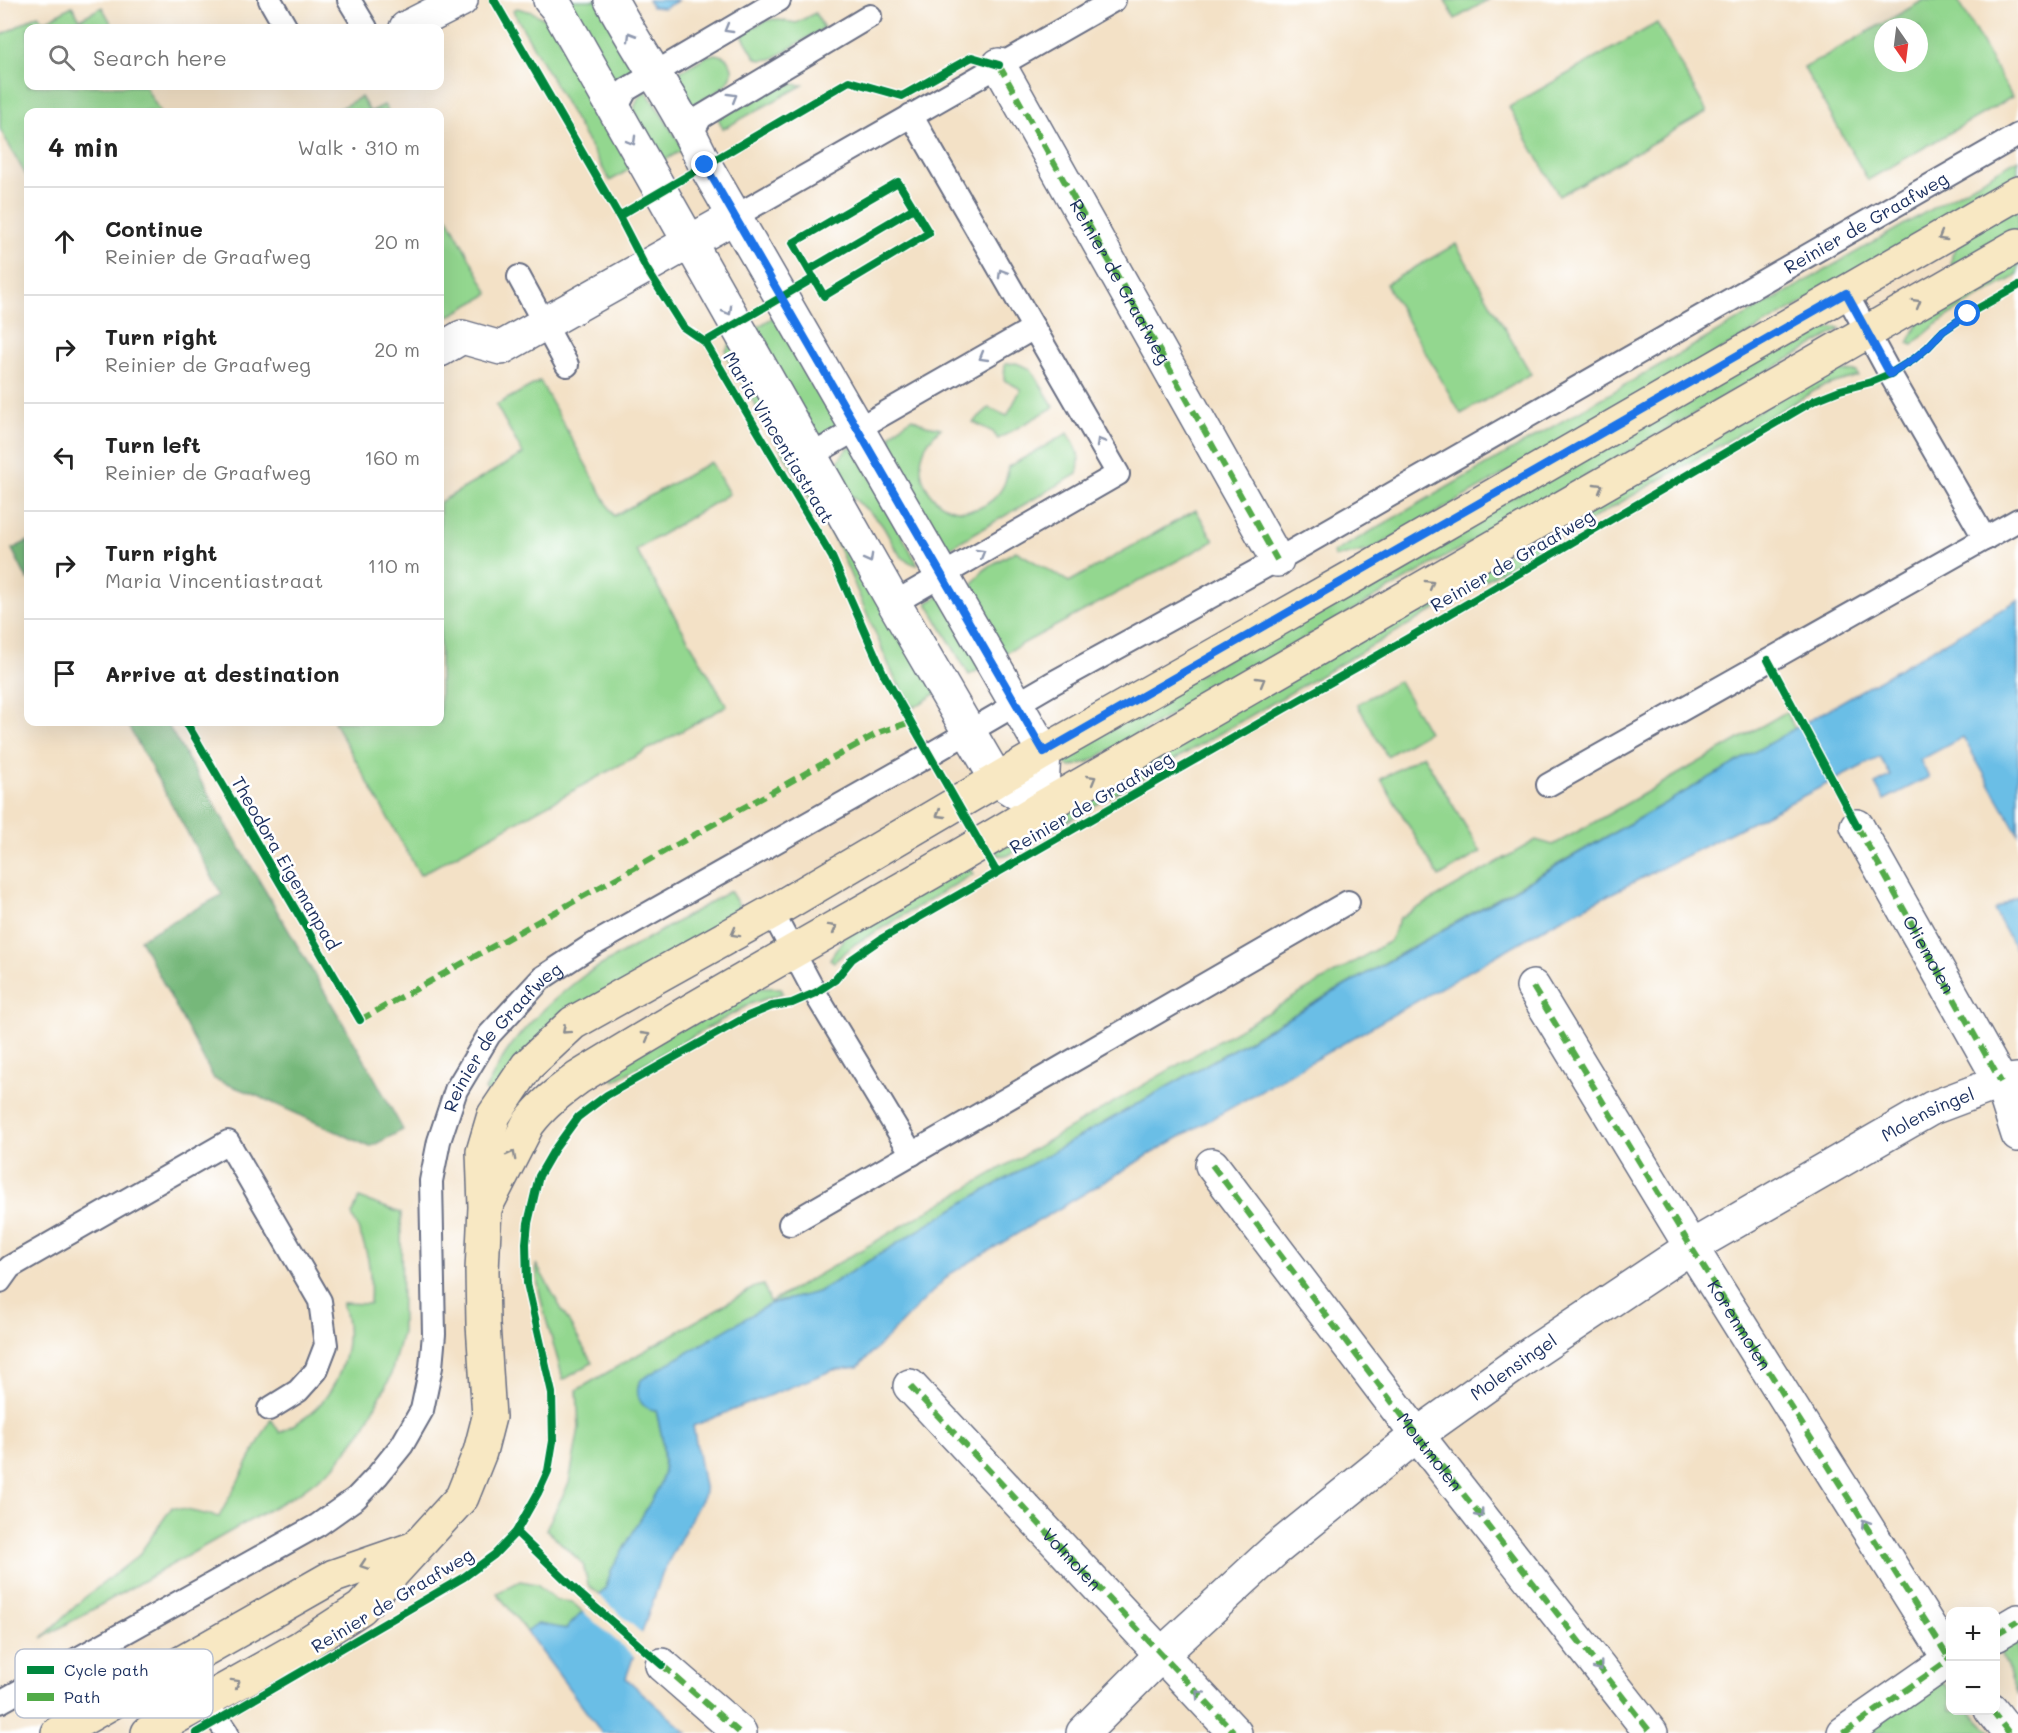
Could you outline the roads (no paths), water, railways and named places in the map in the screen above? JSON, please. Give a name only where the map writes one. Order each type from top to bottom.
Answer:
[{"type":"main road","name":"Reinier de Graafweg","points":[[213,1696],[298,1649],[361,1608],[462,1497],[480,1452],[489,1417],[483,1324],[482,1270],[485,1207],[483,1152],[494,1115],[527,1066],[573,1023],[772,912],[1044,752],[2018,193]]},
{"type":"main road","name":"Reinier de Graafweg","points":[[485,1207],[528,1124],[550,1099],[578,1078],[792,951],[933,872],[2018,245]]},
{"type":"main road","name":"Reinier de Graafweg","points":[[206,1649],[334,1576],[419,1546]]},
{"type":"main road","name":"Reinier de Graafweg","points":[[58,1733],[85,1718]]},
{"type":"main road","name":"Reinier de Graafweg","points":[[148,1733],[174,1718]]},
{"type":"street","points":[[414,24],[461,0]]},
{"type":"street","name":"Maria Vincentiastraat","points":[[550,0],[557,8],[810,456],[997,780],[1041,808]]},
{"type":"street","points":[[611,0],[691,135],[734,217],[1044,752],[1041,808]]},
{"type":"street","name":"Reinier de Graafweg","points":[[999,65],[1277,560]]},
{"type":"street","points":[[444,348],[462,337],[501,348],[734,217]]},
{"type":"street","name":"Oliemolen","points":[[1857,826],[2009,1081],[2018,1135]]},
{"type":"street","name":"Korenmolen","points":[[1533,987],[1691,1247],[1946,1653]]},
{"type":"street","name":"Molensingel","points":[[1083,1733],[1162,1654],[1275,1550],[1417,1435],[1532,1353],[1691,1247],[1932,1108],[2009,1081]]},
{"type":"street","name":"Moutmolen","points":[[1212,1165],[1417,1435],[1651,1733]]},
{"type":"street","name":"Volmolen","points":[[910,1386],[1235,1733]]},
{"type":"street","points":[[2000,1631],[2018,1621]]},
{"type":"street","points":[[1844,1733],[1947,1661]]},
{"type":"street","points":[[662,1665],[740,1733]]},
{"type":"street","points":[[1995,1715],[2009,1733]]},
{"type":"lane","points":[[270,0],[284,24]]},
{"type":"lane","points":[[349,0],[364,24]]},
{"type":"lane","points":[[615,111],[626,90],[779,0]]},
{"type":"lane","points":[[734,217],[1114,0]]},
{"type":"lane","points":[[691,135],[701,117],[870,16]]},
{"type":"lane","points":[[894,603],[1118,474],[911,115]]},
{"type":"lane","name":"Reinier de Graafweg","points":[[95,1649],[318,1525],[356,1498],[402,1445],[422,1410],[431,1367],[434,1334],[430,1181],[439,1141],[456,1090],[489,1035],[542,978],[591,946],[1086,664],[1277,560],[2018,135]]},
{"type":"lane","points":[[519,277],[567,365]]},
{"type":"lane","points":[[1846,293],[1985,539]]},
{"type":"lane","points":[[810,456],[1034,328]]},
{"type":"lane","points":[[1548,785],[2018,520]]},
{"type":"lane","points":[[790,1224],[1348,902]]},
{"type":"lane","points":[[772,912],[815,993],[912,1154]]},
{"type":"lane","points":[[0,1281],[10,1267],[228,1142],[320,1301],[326,1345],[316,1371],[298,1391],[269,1409]]},
{"type":"lane","name":"Reinier de Graafweg","points":[[0,1702],[15,1694]]},
{"type":"lane","points":[[213,1714],[227,1733]]},
{"type":"water","points":[[648,0],[679,0],[664,8],[652,7]]},
{"type":"water","points":[[2018,600],[2018,834],[1963,737],[1920,760],[1929,777],[1884,800],[1875,784],[1891,776],[1880,757],[1555,922],[1152,1153],[950,1274],[858,1367],[833,1370],[693,1426],[705,1492],[663,1572],[626,1678],[687,1733],[602,1733],[527,1632],[538,1624],[566,1629],[605,1589],[612,1569],[659,1487],[664,1472],[662,1437],[656,1410],[645,1407],[639,1399],[638,1389],[642,1379],[770,1304],[818,1292],[968,1200],[1544,873]]},
{"type":"water","points":[[2018,896],[2018,954],[1994,910]]}]
